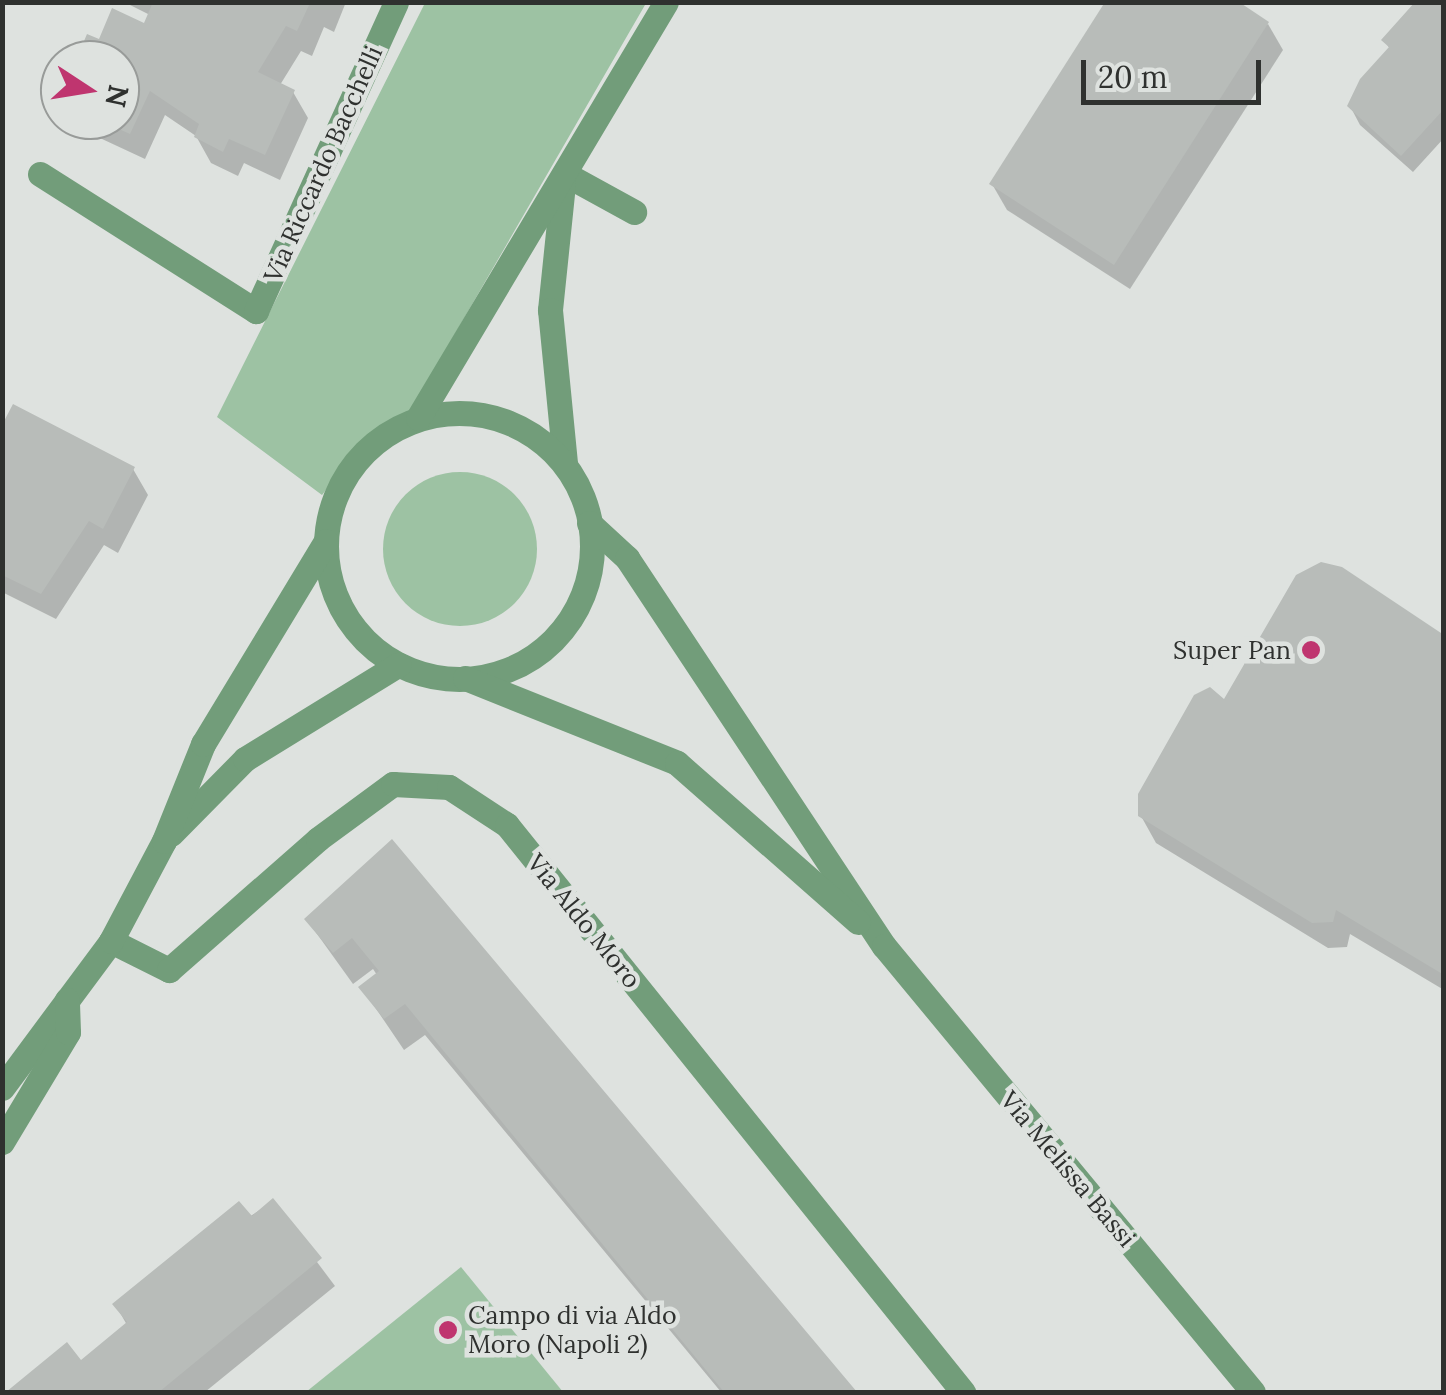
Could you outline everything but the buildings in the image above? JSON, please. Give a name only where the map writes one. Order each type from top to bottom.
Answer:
[{"type":"street","name":"Via Riccardo Bacchelli","points":[[40,174],[256,311],[396,2]]},
{"type":"street","points":[[418,418],[666,2]]},
{"type":"street","points":[[564,174],[634,212]]},
{"type":"street","points":[[564,174],[550,310],[565,464],[589,523],[592,550],[584,594],[559,634],[524,663],[464,678],[398,666],[368,643],[344,614],[330,578],[326,541],[334,501],[352,465],[382,436],[418,418],[458,412],[499,417],[536,435],[565,464]]},
{"type":"street","name":"Via Melissa Bassi","points":[[589,523],[627,558],[884,946],[1253,1392]]},
{"type":"street","points":[[2,1088],[111,941],[164,841],[203,744],[326,541]]},
{"type":"street","points":[[164,841],[245,759],[398,666]]},
{"type":"street","name":"Via Melissa Bassi","points":[[464,678],[677,763],[884,946]]},
{"type":"street","name":"Via Aldo Moro","points":[[111,941],[169,970],[318,838],[393,784],[448,787],[508,825],[963,1392]]},
{"type":"street","points":[[2,1142],[68,1032],[67,1000]]},
{"type":"green space","points":[[425,3],[645,5],[411,410],[369,435],[322,495],[217,417]]},
{"type":"green space","points":[[460,472],[490,478],[515,494],[531,519],[537,549],[531,579],[515,604],[490,620],[460,626],[430,620],[405,604],[389,579],[383,549],[389,519],[405,494],[430,478]]},
{"type":"green space","name":"Campo di via Aldo Moro (Napoli 2)","points":[[461,1267],[563,1392],[306,1392]]},
{"type":"place","name":"Super Pan","points":[[1311,650]]},
{"type":"place","name":"Campo di via Aldo Moro (Napoli 2)","points":[[448,1330]]}]
